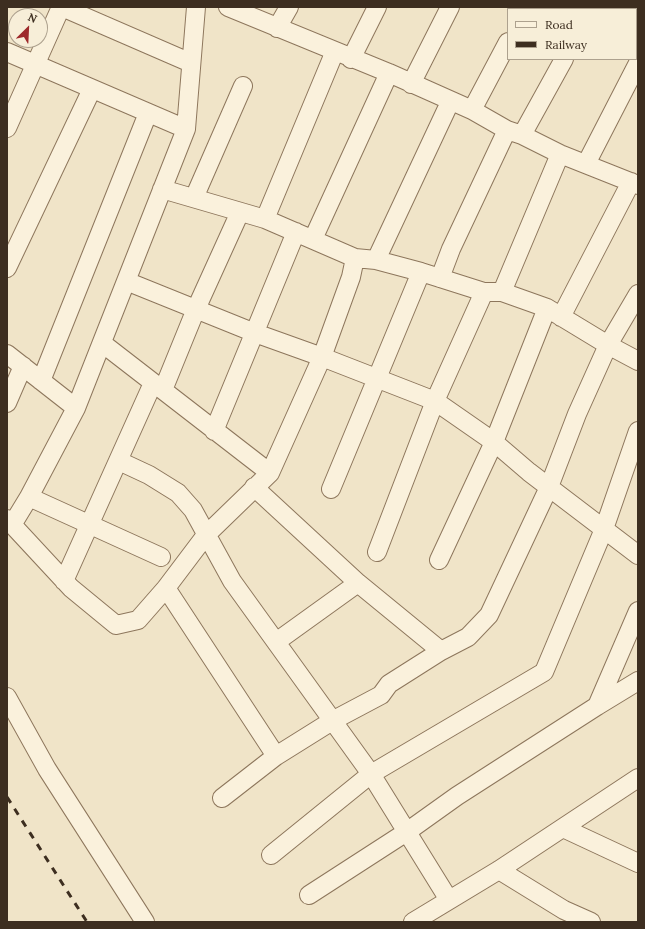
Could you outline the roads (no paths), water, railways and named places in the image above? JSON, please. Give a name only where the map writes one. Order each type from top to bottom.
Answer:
[{"type":"street","points":[[7,128],[37,65],[62,7],[192,63]]},
{"type":"street","points":[[196,7],[186,129],[76,408],[29,497],[9,522],[71,588],[116,625],[138,620],[166,588],[206,535],[270,473],[322,357],[351,277],[355,258]]},
{"type":"street","points":[[228,7],[351,59],[389,73],[450,102],[472,110],[560,154],[634,183],[554,312],[439,560]]},
{"type":"street","points":[[278,28],[289,7]]},
{"type":"street","points":[[351,59],[377,7]]},
{"type":"street","points":[[411,84],[450,7]]},
{"type":"street","points":[[472,110],[507,44]]},
{"type":"street","points":[[7,52],[186,129]]},
{"type":"street","points":[[265,219],[334,52]]},
{"type":"street","points":[[440,278],[451,249],[515,132],[563,60]]},
{"type":"street","points":[[586,164],[638,63]]},
{"type":"street","points":[[214,431],[255,333],[389,73]]},
{"type":"street","points":[[194,198],[243,86]]},
{"type":"street","points":[[7,268],[92,88]]},
{"type":"street","points":[[376,260],[450,102]]},
{"type":"street","points":[[41,381],[148,113]]},
{"type":"street","points":[[502,292],[560,154]]},
{"type":"street","points":[[162,189],[265,219],[355,258],[376,260],[421,272],[484,292],[502,292],[554,312],[608,345],[638,361]]},
{"type":"street","points":[[64,581],[118,461],[158,387],[196,309],[240,212]]},
{"type":"street","points":[[332,489],[421,272]]},
{"type":"street","points":[[126,281],[255,333],[322,357],[435,401],[494,442],[549,487],[638,555]]},
{"type":"street","points":[[377,552],[435,401],[484,292]]},
{"type":"street","points":[[222,798],[276,756],[332,721],[381,695],[389,684],[441,651],[468,637],[489,615],[549,487],[577,414],[608,345],[638,294]]},
{"type":"street","points":[[102,343],[270,473]]},
{"type":"street","points":[[7,354],[76,408]]},
{"type":"street","points":[[7,403],[23,366]]},
{"type":"street","points":[[271,856],[370,774],[544,672],[604,529],[638,431]]},
{"type":"street","points":[[118,461],[178,493],[193,510],[232,581],[370,774],[408,831],[449,900]]},
{"type":"street","points":[[254,487],[358,583],[441,651]]},
{"type":"street","points":[[29,497],[161,557]]},
{"type":"street","points":[[276,642],[358,583]]},
{"type":"street","points":[[166,588],[276,756]]},
{"type":"street","points":[[597,706],[638,611]]},
{"type":"street","points":[[309,895],[408,831],[457,796],[638,681]]},
{"type":"street","points":[[7,697],[47,769],[145,922]]},
{"type":"street","points":[[413,922],[498,870],[638,778]]},
{"type":"street","points":[[563,828],[638,863]]},
{"type":"street","points":[[498,870],[564,910],[591,922]]},
{"type":"railway","points":[[7,797],[87,922]]}]
